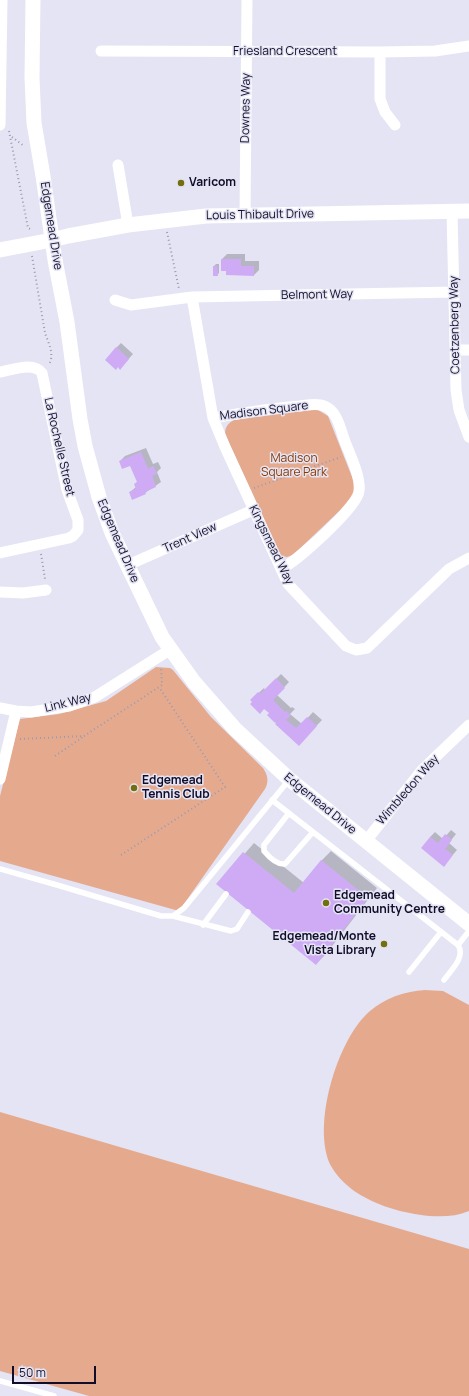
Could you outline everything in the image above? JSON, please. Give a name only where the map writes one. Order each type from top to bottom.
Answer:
[{"type":"street","points":[[2,0],[4,127]]},
{"type":"street","name":"Edgemead Drive","points":[[33,0],[32,78],[34,123],[85,446],[99,497],[112,533],[162,637],[194,682],[225,718],[290,779],[469,924]]},
{"type":"street","name":"Downes Way","points":[[245,216],[247,0]]},
{"type":"street","name":"Friesland Crescent","points":[[101,51],[380,52],[435,51],[469,46]]},
{"type":"street","points":[[380,52],[380,99],[385,112],[395,125]]},
{"type":"street","points":[[118,164],[128,225]]},
{"type":"street","name":"Coetzenberg Way","points":[[452,211],[456,390],[459,410],[469,437]]},
{"type":"street","name":"Louis Thibault Drive","points":[[0,250],[128,225],[206,216],[469,211]]},
{"type":"street","name":"Belmont Way","points":[[115,300],[131,305],[186,297],[454,292]]},
{"type":"street","name":"Kingsmead Way","points":[[186,297],[213,418],[253,510],[288,584],[346,646],[356,650],[367,648],[449,569],[469,558]]},
{"type":"street","points":[[456,350],[469,350]]},
{"type":"street","name":"La Rochelle Street","points":[[0,372],[31,367],[39,369],[42,373],[67,490],[78,520],[78,530],[69,538],[0,553]]},
{"type":"street","name":"Madison Square","points":[[213,418],[283,407],[321,405],[329,408],[335,415],[359,482],[359,493],[355,502],[346,512],[289,565],[281,569]]},
{"type":"street","name":"Trent View","points":[[128,566],[253,510]]},
{"type":"street","points":[[0,592],[23,593],[46,590]]},
{"type":"street","name":"Link Way","points":[[0,708],[32,712],[69,706],[95,697],[170,649]]},
{"type":"street","points":[[0,779],[16,711]]},
{"type":"street","name":"Wimbledon Way","points":[[366,841],[422,770],[469,725]]},
{"type":"lane","points":[[174,916],[184,908],[290,779]]},
{"type":"lane","points":[[272,800],[458,945],[461,950],[460,957],[444,980]]},
{"type":"lane","points":[[289,813],[264,845],[264,851],[279,864],[285,864],[313,832]]},
{"type":"lane","points":[[0,869],[161,916],[174,916],[226,931],[235,931],[248,912]]},
{"type":"lane","points":[[203,924],[226,894]]},
{"type":"lane","points":[[458,945],[469,930]]},
{"type":"lane","points":[[409,972],[441,932]]},
{"type":"lane","points":[[0,1381],[54,1396]]},
{"type":"path","points":[[4,127],[11,137],[25,147]]},
{"type":"path","points":[[11,137],[28,228],[34,231]]},
{"type":"path","points":[[163,220],[186,297]]},
{"type":"path","points":[[31,252],[45,333],[50,343],[51,359],[47,366]]},
{"type":"path","points":[[245,491],[349,454]]},
{"type":"path","points":[[40,544],[46,590]]},
{"type":"path","points":[[55,756],[162,685],[161,666]]},
{"type":"path","points":[[121,856],[225,786],[159,687]]},
{"type":"path","points":[[17,739],[84,736]]},
{"type":"green space","name":"Madison Square Park","points":[[318,410],[328,416],[356,487],[353,498],[293,555],[287,557],[281,556],[225,434],[226,427],[234,420]]},
{"type":"green space","name":"Edgemead Tennis Club","points":[[156,667],[170,668],[173,670],[211,717],[263,768],[267,778],[265,789],[179,911],[0,861],[0,796],[20,719],[59,714],[106,701]]},
{"type":"green space","points":[[425,990],[443,991],[469,1005],[469,1211],[452,1216],[426,1216],[408,1213],[380,1205],[370,1200],[344,1183],[337,1175],[331,1166],[326,1149],[324,1129],[326,1107],[331,1084],[338,1062],[347,1042],[358,1024],[370,1011],[382,1002],[410,992]]},
{"type":"green space","points":[[0,1112],[469,1249],[469,1396],[89,1396],[0,1371]]},
{"type":"building","points":[[221,259],[241,259],[241,266],[254,266],[254,276],[226,275],[226,271],[221,271]]},
{"type":"building","points":[[213,266],[217,266],[218,276],[213,276]]},
{"type":"building","points":[[116,347],[129,359],[120,370],[118,367],[116,370],[105,360]]},
{"type":"building","points":[[141,452],[148,469],[153,466],[157,474],[152,476],[156,487],[145,492],[146,494],[132,500],[129,492],[136,489],[134,484],[137,482],[130,466],[122,469],[119,461]]},
{"type":"building","points":[[276,678],[285,688],[273,700],[285,712],[275,723],[267,715],[269,713],[264,709],[260,714],[250,704],[252,702],[250,700],[258,692],[260,694]]},
{"type":"building","points":[[286,711],[291,715],[286,720],[296,728],[307,717],[317,726],[299,746],[275,724]]},
{"type":"building","points":[[445,834],[452,840],[445,849],[453,855],[444,867],[421,848],[430,837],[438,843]]},
{"type":"building","points":[[243,852],[294,893],[321,860],[368,898],[316,965],[216,884]]},
{"type":"place","name":"Varicom","points":[[181,183]]},
{"type":"place","name":"Edgemead Tennis Club","points":[[134,788]]},
{"type":"place","name":"Edgemead Community Centre","points":[[326,903]]},
{"type":"place","name":"Edgemead/Monte Vista Library","points":[[384,944]]}]
